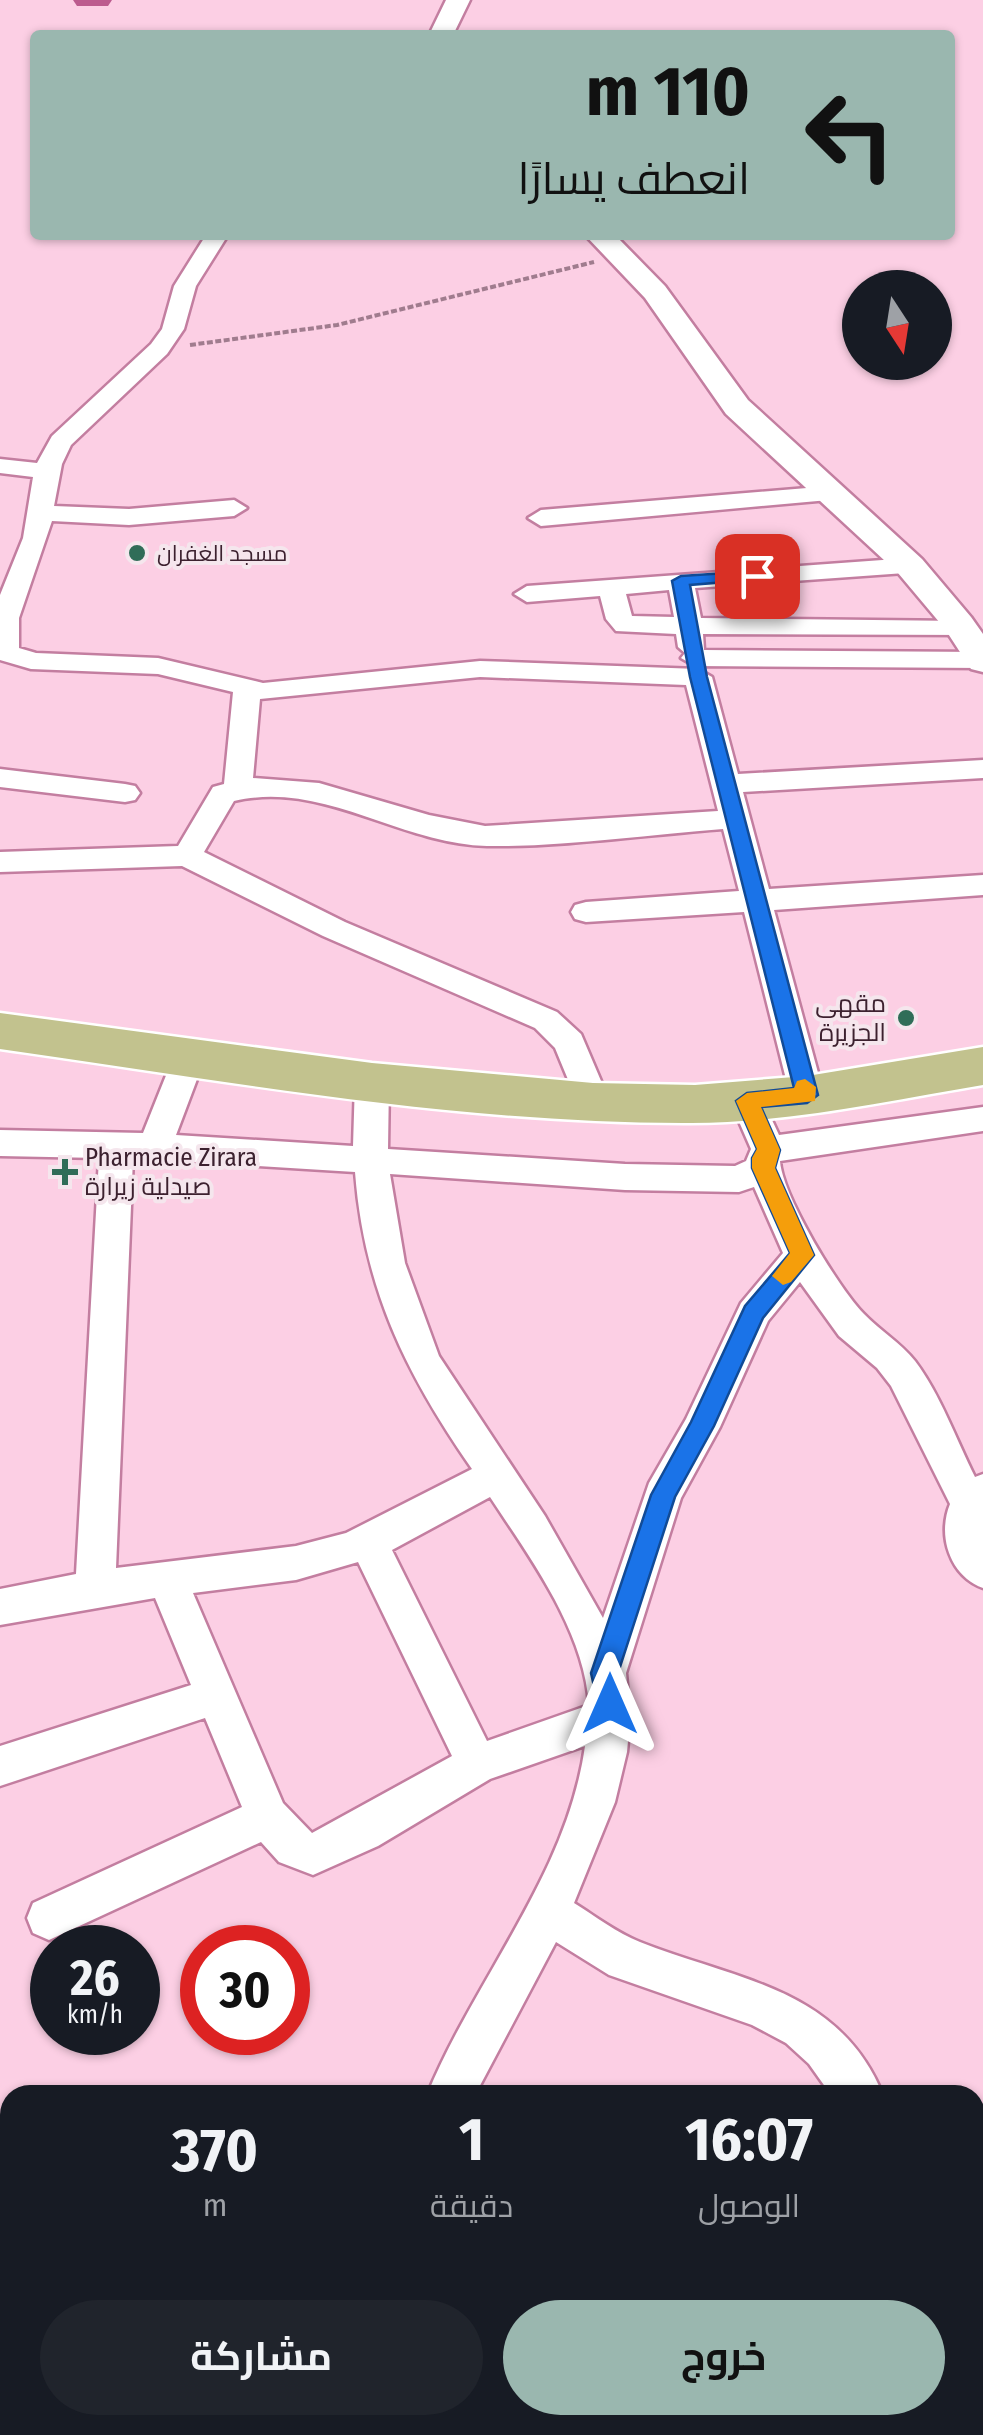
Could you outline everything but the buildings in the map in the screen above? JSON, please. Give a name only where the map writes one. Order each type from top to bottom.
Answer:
[{"type":"main road","points":[[0,1031],[372,1082],[593,1102],[747,1101],[983,1066]]},
{"type":"street","points":[[444,30],[458,0]]},
{"type":"street","points":[[214,240],[185,286],[172,328],[160,349],[61,441],[48,458],[36,538],[4,613],[4,659],[174,668],[247,689],[296,689],[480,669],[983,660]]},
{"type":"street","points":[[609,245],[654,292],[737,407],[910,566],[983,660]]},
{"type":"street","points":[[0,466],[44,472]]},
{"type":"street","points":[[542,518],[830,494]]},
{"type":"street","points":[[42,513],[129,517],[234,508]]},
{"type":"street","points":[[527,594],[910,566]]},
{"type":"street","points":[[681,581],[696,668],[807,1095]]},
{"type":"street","points":[[612,587],[619,619],[626,625],[962,629]]},
{"type":"street","points":[[238,788],[247,689]]},
{"type":"street","points":[[727,784],[983,769]]},
{"type":"street","points":[[0,778],[125,794]]},
{"type":"street","points":[[186,856],[223,794],[238,788],[316,793],[453,834],[485,836],[736,819]]},
{"type":"street","points":[[0,862],[186,856],[334,929],[546,1020],[570,1042],[593,1102]]},
{"type":"street","points":[[586,912],[983,885]]},
{"type":"street","points":[[155,1146],[189,1058]]},
{"type":"street","points":[[372,1082],[371,1160],[403,1320],[423,1363],[554,1565],[597,1646],[608,1720],[596,1792],[563,1880],[455,2085]]},
{"type":"street","points":[[747,1101],[802,1255],[844,1317],[905,1376],[975,1496],[962,1524],[969,1555],[983,1571]]},
{"type":"street","points":[[0,1143],[155,1146],[720,1180],[750,1176],[766,1159],[794,1144],[983,1119]]},
{"type":"street","points":[[95,1588],[117,1145]]},
{"type":"street","points":[[604,1673],[663,1495],[702,1426],[754,1313],[802,1255]]},
{"type":"street","points":[[0,1607],[95,1588],[296,1562],[368,1542],[496,1474]]},
{"type":"street","points":[[368,1542],[477,1764]]},
{"type":"street","points":[[166,1579],[268,1817],[294,1847],[313,1854],[363,1831],[477,1764],[608,1720]]},
{"type":"street","points":[[0,1766],[217,1696]]},
{"type":"street","points":[[49,1918],[268,1817]]},
{"type":"street","points":[[547,1911],[625,1959],[763,2006],[802,2027],[825,2048],[853,2085]]},
{"type":"path","points":[[160,349],[336,324],[609,245]]},
{"type":"waterway","points":[[88,0],[97,0]]},
{"type":"slow traffic","points":[[783,1276],[802,1255],[764,1168],[763,1158],[769,1150],[747,1101],[807,1095],[805,1087]]},
{"type":"place","name":"مسجد الغفران","points":[[137,553]]},
{"type":"place","name":"مقهى الجزيرة","points":[[906,1018]]},
{"type":"place","name":"Pharmacie Zirara صيدلية زيرارة","points":[[65,1172]]},
{"type":"route","points":[[610,1704],[604,1673],[663,1495],[702,1426],[754,1313],[802,1255],[764,1168],[763,1158],[769,1150],[747,1101],[807,1095],[698,677],[681,581],[757,576]]}]
